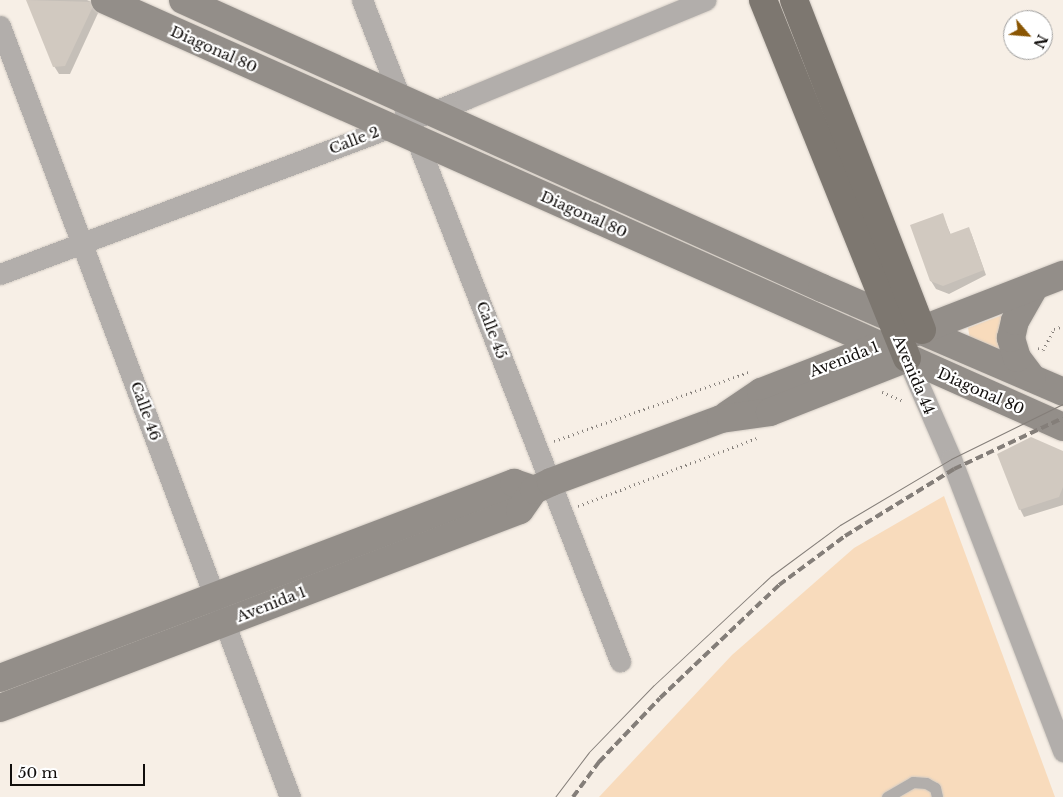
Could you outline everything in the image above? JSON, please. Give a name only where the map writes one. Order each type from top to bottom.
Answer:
[{"type":"main road","name":"Diagonal 80","points":[[106,0],[410,120],[899,338],[1063,427]]},
{"type":"main road","name":"Diagonal 80","points":[[183,0],[410,120]]},
{"type":"main road","name":"Avenida 44","points":[[764,0],[899,338]]},
{"type":"main road","name":"Avenida 44","points":[[794,0],[899,338]]},
{"type":"main road","name":"Avenida 1","points":[[0,678],[220,610],[520,510],[542,486],[721,418],[770,412],[899,338],[1054,279]]},
{"type":"main road","points":[[1032,378],[1017,358],[1011,338],[1016,321],[1054,279]]},
{"type":"main road","name":"Diagonal 80","points":[[899,338],[1032,378],[1063,392]]},
{"type":"main road","name":"Avenida 1","points":[[0,708],[220,610]]},
{"type":"street","name":"Calle 45","points":[[362,0],[537,447],[542,486],[620,661]]},
{"type":"street","name":"Calle 2","points":[[0,274],[410,120],[705,0]]},
{"type":"street","name":"Calle 46","points":[[0,26],[83,242],[290,797]]},
{"type":"street","name":"Avenida 44","points":[[899,338],[1055,703],[1063,752]]},
{"type":"lane","points":[[887,797],[913,782],[926,782],[935,788],[937,797]]},
{"type":"path","points":[[537,447],[751,371]]},
{"type":"shaded area","points":[[1016,310],[1002,352],[970,339],[968,328]]},
{"type":"shaded area","points":[[944,496],[1055,797],[599,797],[732,655],[854,548]]},
{"type":"building","points":[[26,0],[95,2],[65,66],[53,67]]},
{"type":"building","points":[[943,213],[950,234],[969,227],[984,270],[943,286],[930,281],[910,225]]},
{"type":"building","points":[[1031,437],[1063,451],[1063,487],[1059,497],[1019,510],[997,454]]},
{"type":"tram line","points":[[555,797],[589,752],[654,685],[771,576],[840,525],[951,459],[1063,404]]},
{"type":"railway","points":[[573,797],[599,762],[660,698],[779,585],[845,536],[954,469],[1063,418]]}]
